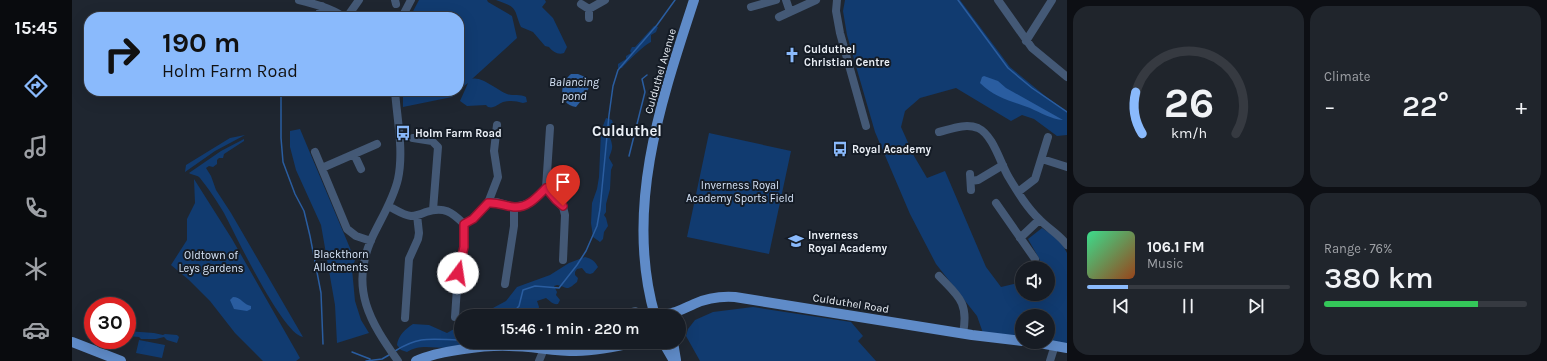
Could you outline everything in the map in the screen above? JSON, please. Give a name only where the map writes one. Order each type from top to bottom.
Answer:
[{"type":"main road","name":"Culduthel Avenue","points":[[653,309],[648,291],[645,259],[644,234],[646,184],[652,144],[661,108],[694,0]]},
{"type":"main road","name":"Culduthel Road","points":[[684,309],[710,298],[735,297],[1015,340]]},
{"type":"main road","points":[[72,342],[121,361]]},
{"type":"main road","points":[[1055,345],[1067,348]]},
{"type":"main road","points":[[416,361],[433,358],[445,352],[477,349]]},
{"type":"main road","points":[[544,349],[577,351],[602,349]]},
{"type":"main road","points":[[667,349],[675,361]]},
{"type":"main road","points":[[674,349],[675,361]]},
{"type":"street","points":[[299,0],[322,6],[336,12]]},
{"type":"street","points":[[349,12],[359,0]]},
{"type":"street","points":[[405,12],[411,0]]},
{"type":"street","points":[[589,9],[605,0]]},
{"type":"street","points":[[751,7],[776,0]]},
{"type":"street","points":[[786,0],[790,12]]},
{"type":"street","points":[[779,17],[816,0]]},
{"type":"street","points":[[837,0],[836,11],[840,33],[866,126]]},
{"type":"street","points":[[998,0],[1032,48],[1067,77]]},
{"type":"street","points":[[1026,41],[1052,0]]},
{"type":"street","points":[[581,4],[589,9]]},
{"type":"street","points":[[320,12],[322,6]]},
{"type":"street","points":[[589,9],[589,18]]},
{"type":"street","points":[[395,96],[400,162],[398,177],[395,192],[366,254],[363,273],[363,289],[366,306],[375,328],[398,361]]},
{"type":"street","points":[[464,224],[473,219],[488,203],[498,177],[494,151],[497,125]]},
{"type":"street","points":[[939,132],[964,126],[977,128],[982,131],[989,138],[1018,192],[1039,220],[1062,238],[1067,245]]},
{"type":"street","points":[[488,203],[497,202],[514,207],[532,202],[546,188],[550,128]]},
{"type":"street","points":[[1018,192],[1032,183],[1035,179],[1048,137]]},
{"type":"street","points":[[413,138],[432,141],[438,148],[433,210]]},
{"type":"street","points":[[322,168],[377,144]]},
{"type":"street","points":[[315,152],[347,229],[356,236],[371,241]]},
{"type":"street","points":[[354,154],[361,169]]},
{"type":"street","points":[[1042,159],[1067,166]]},
{"type":"street","points":[[971,182],[978,180],[1003,165]]},
{"type":"street","points":[[546,188],[563,206],[563,260]]},
{"type":"street","points":[[996,203],[1035,259]]},
{"type":"street","points":[[388,206],[405,215],[417,216],[433,210],[442,210],[452,213],[464,224],[464,247],[458,273],[456,309]]},
{"type":"street","points":[[505,284],[514,226],[514,207]]},
{"type":"street","points":[[405,318],[409,258],[418,239],[419,233],[417,216]]},
{"type":"street","points":[[1020,238],[1039,220]]},
{"type":"street","points":[[939,276],[961,301],[964,308],[965,318],[963,333]]},
{"type":"street","points":[[539,361],[544,349]]},
{"type":"street","points":[[1050,361],[1054,349]]},
{"type":"green space","points":[[419,0],[487,0],[512,16],[517,38],[472,79],[485,82],[507,94],[526,97],[527,102],[506,101],[494,107],[488,107],[486,105],[467,106],[460,101],[462,96],[464,96],[468,83],[464,86],[464,12],[413,12]]},
{"type":"green space","points":[[496,0],[545,0],[546,2],[542,7],[553,18],[567,47],[564,53],[556,53],[549,47],[545,46],[533,32],[521,27],[516,12],[512,7]]},
{"type":"green space","points":[[845,0],[960,0],[1010,67],[1067,112],[1067,135],[1057,136],[1034,119],[1022,115],[1011,121],[956,88],[920,98],[905,111],[901,127],[914,156],[927,178],[945,171],[986,267],[1001,287],[1015,284],[1015,301],[1055,301],[1055,261],[1039,261],[1028,239],[1042,228],[1060,240],[1067,253],[1067,344],[1055,341],[1055,309],[1015,309],[1015,336],[983,333],[977,316],[936,264],[910,214],[875,132],[847,35],[843,11]]},
{"type":"green space","points":[[654,26],[658,27],[656,32],[651,35],[651,42],[640,50],[622,68],[618,68],[618,64],[626,59],[626,56],[631,53],[630,51],[632,47],[635,47]]},
{"type":"green space","points":[[403,96],[453,96],[452,97],[403,107]]},
{"type":"green space","points":[[606,118],[612,120],[615,131],[610,138],[612,142],[612,150],[609,158],[613,165],[611,170],[610,189],[606,204],[606,212],[604,215],[608,226],[604,232],[603,239],[600,242],[593,237],[591,223],[592,203],[599,177],[601,131]]},
{"type":"green space","name":"Blackthorn Allotments","points":[[300,129],[355,260],[352,269],[355,301],[361,320],[369,333],[337,343],[335,305],[321,225],[296,170],[290,147],[290,131]]},
{"type":"green space","name":"Inverness Royal Academy Sports Field","points":[[709,133],[791,151],[769,254],[687,237]]},
{"type":"green space","points":[[245,135],[215,151],[185,172],[186,165],[230,138]]},
{"type":"green space","points":[[244,139],[244,141],[224,154],[223,158],[219,158],[217,160],[217,164],[213,167],[209,166],[206,168],[211,176],[216,190],[303,337],[294,332],[272,302],[224,213],[212,195],[199,177],[189,173],[221,151]]},
{"type":"green space","name":"Oldtown of Leys gardens","points":[[194,179],[232,239],[300,358],[296,361],[263,361],[235,333],[210,301],[171,265],[187,240],[187,219],[195,203]]},
{"type":"green space","points":[[585,257],[593,260],[598,267],[593,273],[590,274],[586,273],[582,268],[577,269],[575,275],[578,278],[577,282],[569,288],[557,285],[554,286],[557,292],[556,295],[560,300],[558,304],[553,303],[546,298],[537,301],[539,309],[491,309],[506,301],[517,287],[550,275],[569,263]]},
{"type":"green space","points":[[753,307],[851,322],[863,336],[858,341],[876,361],[700,361],[686,336],[688,329],[695,320],[713,312]]},
{"type":"green space","points":[[413,324],[429,325],[447,333],[454,329],[454,347],[421,347],[407,352],[401,350],[397,345],[400,336]]},
{"type":"green space","points":[[136,332],[177,335],[179,337],[177,343],[167,340],[164,337],[156,339],[141,339],[136,337]]},
{"type":"green space","points":[[139,340],[165,345],[162,358],[136,353]]},
{"type":"water","name":"Balancing pond","points":[[571,74],[578,74],[590,79],[588,91],[576,107],[566,102],[562,93],[564,83]]},
{"type":"water","points":[[984,76],[998,81],[1006,88],[1063,120],[1050,117],[998,96],[980,83],[982,77]]},
{"type":"water","points":[[233,297],[238,298],[251,306],[251,309],[247,311],[234,309],[230,300]]},
{"type":"waterway","points":[[516,309],[519,306],[523,290],[535,286],[559,288],[586,251],[597,226],[609,115],[613,86],[618,70],[657,25],[675,0]]},
{"type":"waterway","points":[[958,0],[1008,68],[1032,88],[1067,112]]},
{"type":"waterway","points":[[629,156],[645,92],[642,79],[647,75]]},
{"type":"waterway","points":[[281,96],[281,138],[283,162],[295,194],[304,211],[310,236],[321,293],[323,344]]},
{"type":"waterway","points":[[395,351],[403,346],[418,341],[432,339],[454,340]]},
{"type":"waterway","points":[[352,352],[370,359]]},
{"type":"waterway","points":[[366,361],[382,359],[389,355]]},
{"type":"place","name":"Culduthel Christian Centre","points":[[792,55]]},
{"type":"place","name":"Holm Farm Road","points":[[403,133]]},
{"type":"place","name":"Royal Academy","points":[[840,149]]},
{"type":"place","name":"Inverness Royal Academy","points":[[796,241]]},
{"type":"district","name":"Culduthel","points":[[627,131]]},
{"type":"route","points":[[458,273],[464,247],[464,224],[473,219],[488,203],[497,202],[514,207],[523,205],[532,202],[546,188],[563,206]]}]
